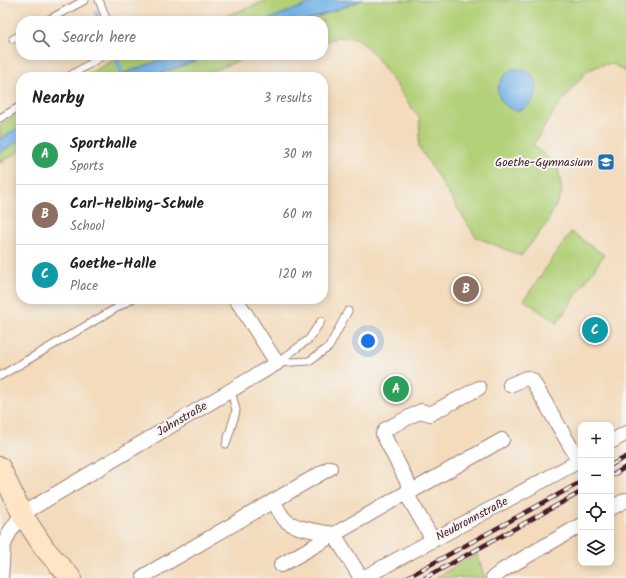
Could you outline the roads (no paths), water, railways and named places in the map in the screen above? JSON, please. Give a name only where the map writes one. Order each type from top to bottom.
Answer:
[{"type":"street","points":[[239,304],[277,363]]},
{"type":"street","name":"Jahnstraße","points":[[22,514],[277,363]]},
{"type":"street","points":[[510,385],[526,378],[532,380],[579,458]]},
{"type":"street","points":[[433,540],[409,492],[383,434],[386,429],[421,411],[430,414],[479,388]]},
{"type":"street","points":[[614,440],[626,434]]},
{"type":"street","points":[[281,565],[502,440]]},
{"type":"street","name":"Neubronnstraße","points":[[362,578],[578,461]]},
{"type":"street","points":[[0,467],[22,514],[45,549],[68,575]]},
{"type":"street","points":[[144,576],[330,468]]},
{"type":"street","points":[[614,506],[626,500]]},
{"type":"street","points":[[273,501],[287,521],[296,526],[334,534],[362,578]]},
{"type":"street","points":[[1,578],[3,547],[9,533],[22,514]]},
{"type":"street","points":[[493,578],[503,570],[578,528]]},
{"type":"lane","points":[[55,16],[85,0]]},
{"type":"lane","points":[[99,0],[105,16]]},
{"type":"lane","points":[[76,72],[96,60]]},
{"type":"lane","points":[[0,118],[16,109]]},
{"type":"lane","points":[[0,376],[123,304]]},
{"type":"lane","points":[[277,363],[309,361],[329,348],[348,311]]},
{"type":"lane","points":[[277,363],[309,339],[321,321]]},
{"type":"lane","points":[[226,444],[236,415],[231,391]]},
{"type":"water","points":[[319,0],[363,0],[319,16],[277,16]]},
{"type":"water","points":[[160,60],[197,60],[165,72],[128,72]]},
{"type":"water","points":[[513,69],[523,70],[530,74],[535,80],[536,87],[535,95],[531,102],[525,108],[515,111],[502,102],[498,91],[501,80]]},
{"type":"water","points":[[16,129],[16,142],[0,153],[0,139]]},
{"type":"waterway","points":[[117,60],[121,72]]},
{"type":"railway","points":[[614,463],[626,457]]},
{"type":"railway","points":[[614,474],[626,467]]},
{"type":"railway","points":[[406,578],[578,484]]},
{"type":"railway","points":[[425,578],[578,494]]},
{"type":"place","name":"Goethe-Gymnasium","points":[[606,162]]},
{"type":"place","name":"Carl-Helbing-Schule","points":[[466,289]]},
{"type":"place","name":"Goethe-Halle","points":[[595,330]]},
{"type":"place","name":"Sporthalle","points":[[396,389]]}]
